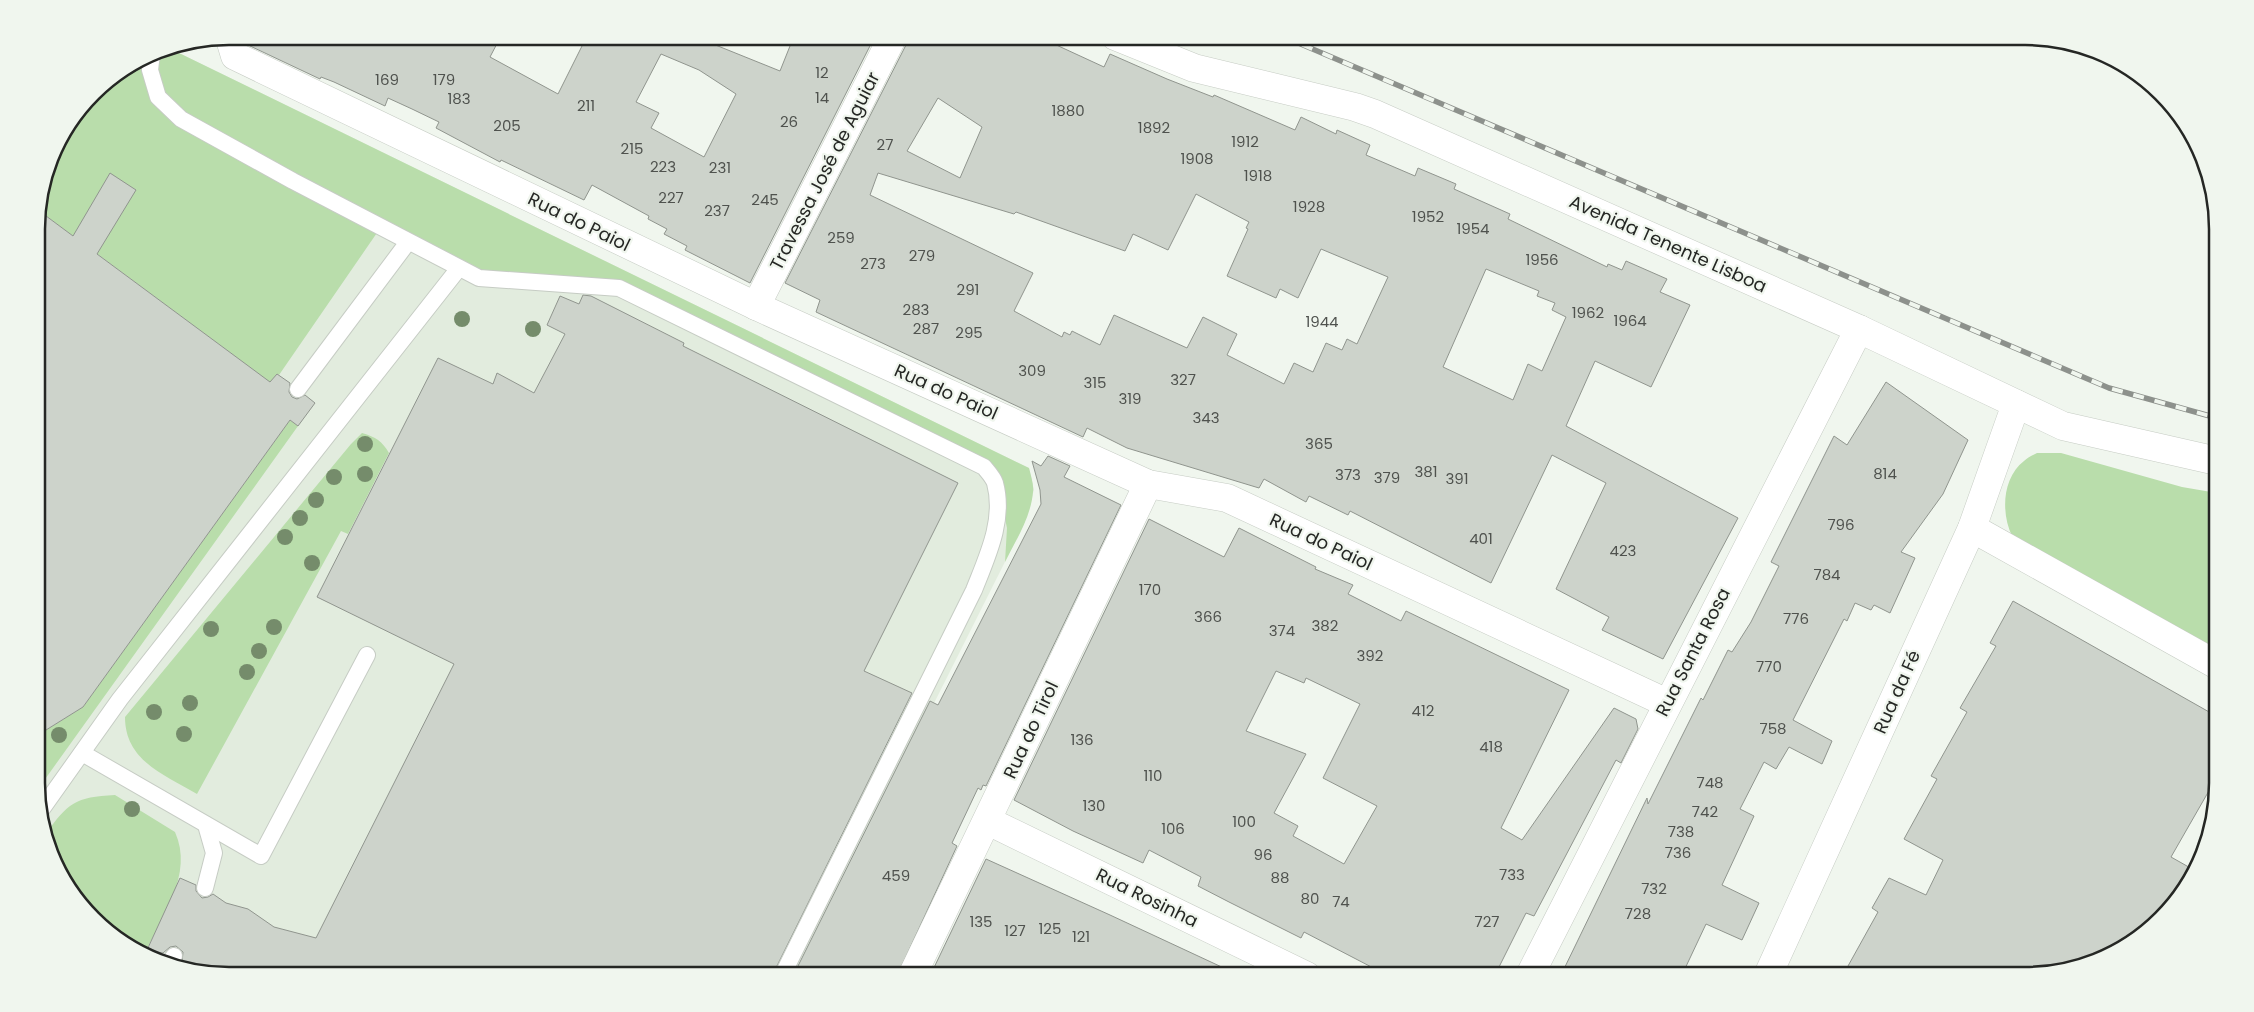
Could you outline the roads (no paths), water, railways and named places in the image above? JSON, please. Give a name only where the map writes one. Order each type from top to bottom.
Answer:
[{"type":"street","name":"Travessa José de Aguiar","points":[[756,306],[888,45]]},
{"type":"street","name":"Avenida Tenente Lisboa","points":[[1137,45],[1194,68],[1346,104],[1375,114],[1859,329],[2063,426],[2209,459]]},
{"type":"street","name":"Rua do Paiol","points":[[232,46],[756,306],[1148,484],[1227,498],[1667,703]]},
{"type":"street","name":"Rua Santa Rosa","points":[[1535,967],[1667,703],[1859,329]]},
{"type":"street","name":"Rua da Fé","points":[[1772,967],[1972,528],[2016,404]]},
{"type":"street","name":"Rua do Tirol","points":[[916,967],[1148,484]]},
{"type":"street","points":[[1972,528],[2209,661]]},
{"type":"street","name":"Rua Rosinha","points":[[988,821],[1288,967]]},
{"type":"lane","points":[[151,63],[150,70],[158,97],[181,119],[408,242],[479,278],[619,288],[984,467],[994,482],[998,504],[994,540],[974,590],[786,967]]},
{"type":"lane","points":[[298,389],[408,242]]},
{"type":"lane","points":[[46,803],[120,698],[459,268]]},
{"type":"lane","points":[[82,753],[261,856],[367,655]]},
{"type":"lane","points":[[205,888],[214,853],[206,825]]},
{"type":"railway","points":[[1303,45],[2109,388],[2209,416]]}]
